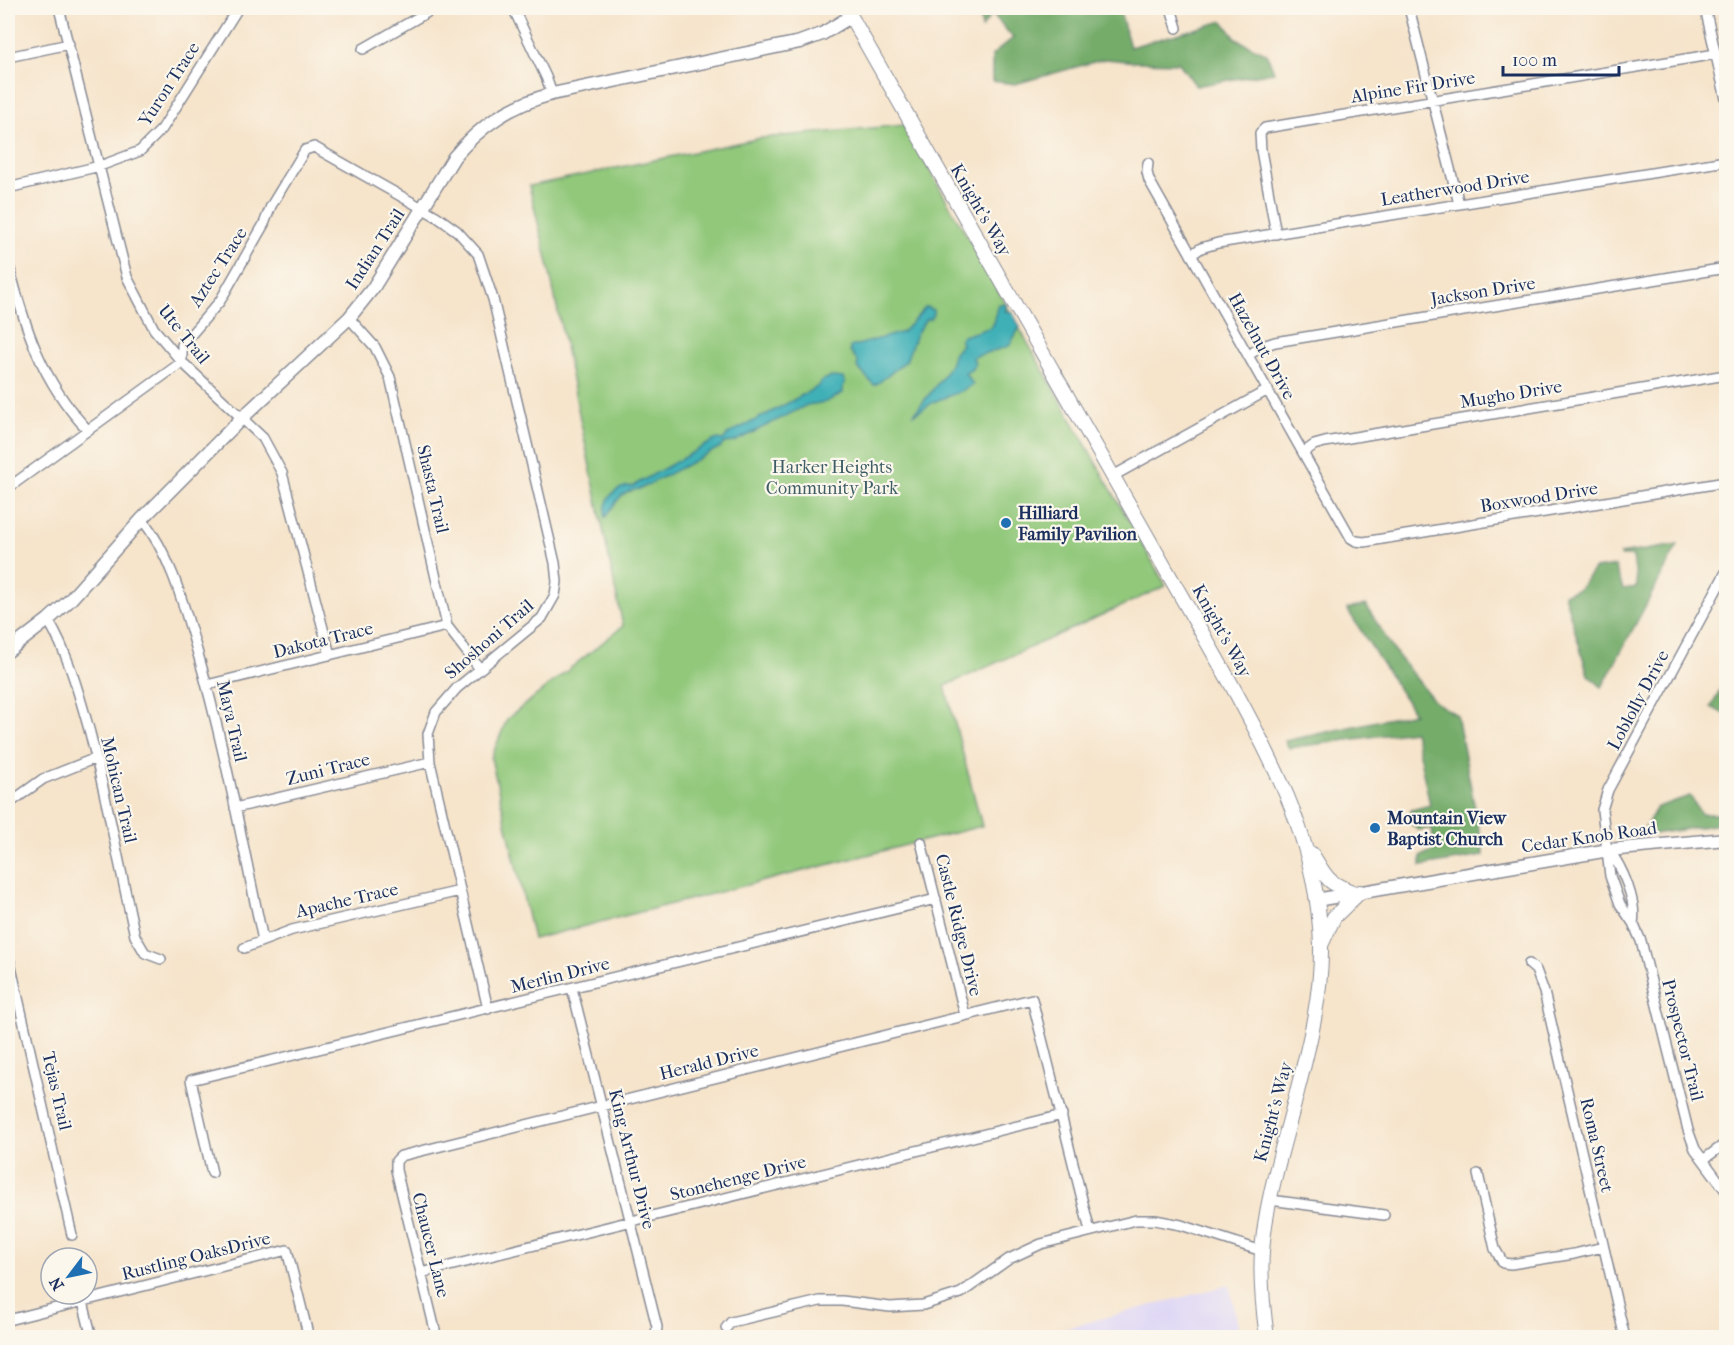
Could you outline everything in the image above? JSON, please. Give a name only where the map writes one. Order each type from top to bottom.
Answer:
[{"type":"main road","name":"Knight's Way","points":[[848,12],[1258,732],[1288,796],[1305,844],[1316,900],[1321,945],[1319,977],[1313,1025],[1270,1200],[1262,1251],[1262,1288],[1268,1338]]},
{"type":"main road","points":[[1305,844],[1326,878],[1338,887],[1357,892],[1334,918],[1321,945]]},
{"type":"street","name":"Ute Trail","points":[[59,8],[127,277],[154,329],[182,362],[263,438],[282,473],[330,655]]},
{"type":"street","name":"Yuron Trace","points":[[8,188],[100,166],[140,151],[151,142],[176,109],[238,8]]},
{"type":"street","points":[[363,49],[431,8]]},
{"type":"street","points":[[513,8],[552,94]]},
{"type":"street","points":[[1171,8],[1177,28]]},
{"type":"street","points":[[1409,8],[1459,204]]},
{"type":"street","points":[[1705,8],[1726,96]]},
{"type":"street","name":"Indian Trail","points":[[8,651],[48,620],[87,582],[142,519],[242,418],[349,318],[373,288],[454,158],[483,127],[512,108],[552,94],[800,42],[822,34],[848,12]]},
{"type":"street","points":[[8,57],[69,44]]},
{"type":"street","name":"Alpine Fir Drive","points":[[1276,234],[1261,150],[1260,133],[1265,128],[1716,54]]},
{"type":"street","name":"Aztec Trace","points":[[182,362],[182,345],[220,301],[264,224],[271,206],[305,150],[314,147],[423,209]]},
{"type":"street","name":"Leatherwood Drive","points":[[1191,255],[1201,248],[1218,243],[1726,161]]},
{"type":"street","name":"Hazelnut Drive","points":[[1148,163],[1149,180],[1351,538],[1356,541]]},
{"type":"street","name":"Shoshoni Trail","points":[[423,209],[436,216],[468,241],[478,254],[484,270],[493,299],[555,563],[557,582],[555,595],[542,618],[457,688],[436,712],[428,734],[430,762],[488,1009]]},
{"type":"street","points":[[8,262],[26,328],[45,372],[60,398],[87,429]]},
{"type":"street","name":"Jackson Drive","points":[[1248,356],[1260,347],[1275,342],[1726,268]]},
{"type":"street","name":"Shasta Trail","points":[[349,318],[375,347],[390,377],[447,626],[480,669]]},
{"type":"street","points":[[8,488],[182,362]]},
{"type":"street","name":"Mugho Drive","points":[[1303,453],[1314,445],[1325,442],[1726,375]]},
{"type":"street","points":[[1113,476],[1268,390]]},
{"type":"street","name":"Boxwood Drive","points":[[1356,541],[1371,541],[1726,482]]},
{"type":"street","name":"Maya Trail","points":[[142,519],[157,539],[184,605],[207,686],[263,940]]},
{"type":"street","name":"Loblolly Drive","points":[[1609,850],[1602,810],[1608,790],[1726,572]]},
{"type":"street","name":"Mohican Trail","points":[[48,620],[70,667],[96,758],[135,936],[145,953],[161,959]]},
{"type":"street","name":"Dakota Trace","points":[[207,686],[447,626]]},
{"type":"street","points":[[8,804],[43,779],[96,758]]},
{"type":"street","name":"Zuni Trace","points":[[235,808],[430,762]]},
{"type":"street","name":"Cedar Knob Road","points":[[1316,900],[1609,850],[1726,839]]},
{"type":"street","name":"Castle Ridge Drive","points":[[921,842],[965,1016]]},
{"type":"street","name":"Prospector Trail","points":[[1609,850],[1618,862],[1633,903],[1635,915],[1633,923],[1641,941],[1688,1130],[1695,1149],[1726,1191]]},
{"type":"street","name":"Apache Trace","points":[[243,948],[292,930],[460,891]]},
{"type":"street","name":"Merlin Drive","points":[[212,1173],[191,1080],[936,899]]},
{"type":"street","name":"Tejas Trail","points":[[8,954],[72,1235]]},
{"type":"street","name":"Roma Street","points":[[1529,964],[1536,970],[1544,992],[1625,1338]]},
{"type":"street","name":"King Arthur Drive","points":[[572,988],[657,1327],[653,1338]]},
{"type":"street","name":"Herald Drive","points":[[396,1161],[401,1156],[1032,999],[1062,1115]]},
{"type":"street","points":[[1062,1115],[1090,1231]]},
{"type":"street","name":"Stonehenge Drive","points":[[421,1273],[1062,1115]]},
{"type":"street","points":[[1703,1161],[1726,1143]]},
{"type":"street","name":"Chaucer Lane","points":[[396,1161],[396,1170],[437,1338]]},
{"type":"street","points":[[1478,1174],[1495,1249],[1503,1263],[1511,1264],[1574,1254],[1603,1247]]},
{"type":"street","points":[[1270,1200],[1383,1215]]},
{"type":"street","points":[[726,1328],[731,1322],[820,1301],[842,1301],[890,1307],[923,1305],[961,1293],[1024,1251],[1041,1244],[1136,1220],[1155,1220],[1180,1225],[1262,1251]]},
{"type":"street","name":"Rustling OaksDrive","points":[[99,1298],[287,1250],[309,1338]]},
{"type":"street","name":"Rustling OaksDrive","points":[[8,1320],[66,1306]]},
{"type":"street","points":[[84,1306],[92,1338]]},
{"type":"shaded area","points":[[1229,1285],[1241,1337],[1031,1337]]},
{"type":"green space","points":[[978,8],[1119,8],[1130,47],[1223,21],[1236,39],[1267,54],[1274,72],[1196,86],[1179,63],[1105,59],[1015,84],[992,81],[992,55],[1013,38],[992,13],[982,28]]},
{"type":"green space","name":"Harker Heights Community Park","points":[[904,125],[1166,586],[945,686],[982,826],[533,939],[491,758],[507,719],[623,626],[547,259],[529,186],[761,138]]},
{"type":"green space","points":[[1678,545],[1602,687],[1588,675],[1564,594],[1579,589],[1594,569],[1615,566],[1623,589],[1637,587],[1633,556],[1620,556],[1620,554]]},
{"type":"green space","points":[[1366,605],[1392,648],[1435,702],[1457,715],[1484,856],[1421,866],[1421,856],[1434,850],[1432,828],[1418,830],[1410,823],[1411,810],[1430,805],[1414,731],[1289,748],[1285,741],[1414,713],[1347,609]]},
{"type":"green space","points":[[1726,680],[1726,711],[1724,714],[1711,707]]},
{"type":"green space","points":[[1690,796],[1701,814],[1721,814],[1726,804],[1726,823],[1647,835],[1643,831],[1657,807]]},
{"type":"water","points":[[998,304],[1007,304],[1005,311],[1012,312],[1020,327],[1009,346],[973,357],[975,364],[965,373],[973,384],[933,402],[914,414],[950,365],[954,353],[962,344],[960,339],[992,327]]},
{"type":"water","points":[[926,307],[933,310],[933,315],[930,319],[926,319],[916,334],[906,361],[874,385],[857,367],[858,362],[850,351],[850,347],[903,332]]},
{"type":"water","points":[[832,377],[843,378],[845,382],[843,393],[826,402],[807,405],[734,442],[724,443],[721,447],[640,489],[627,492],[622,495],[605,518],[606,505],[615,491],[633,486],[713,441],[723,440],[728,434]]},
{"type":"place","name":"Hilliard Family Pavilion","points":[[1006,523]]},
{"type":"place","name":"Mountain View Baptist Church","points":[[1375,828]]}]
